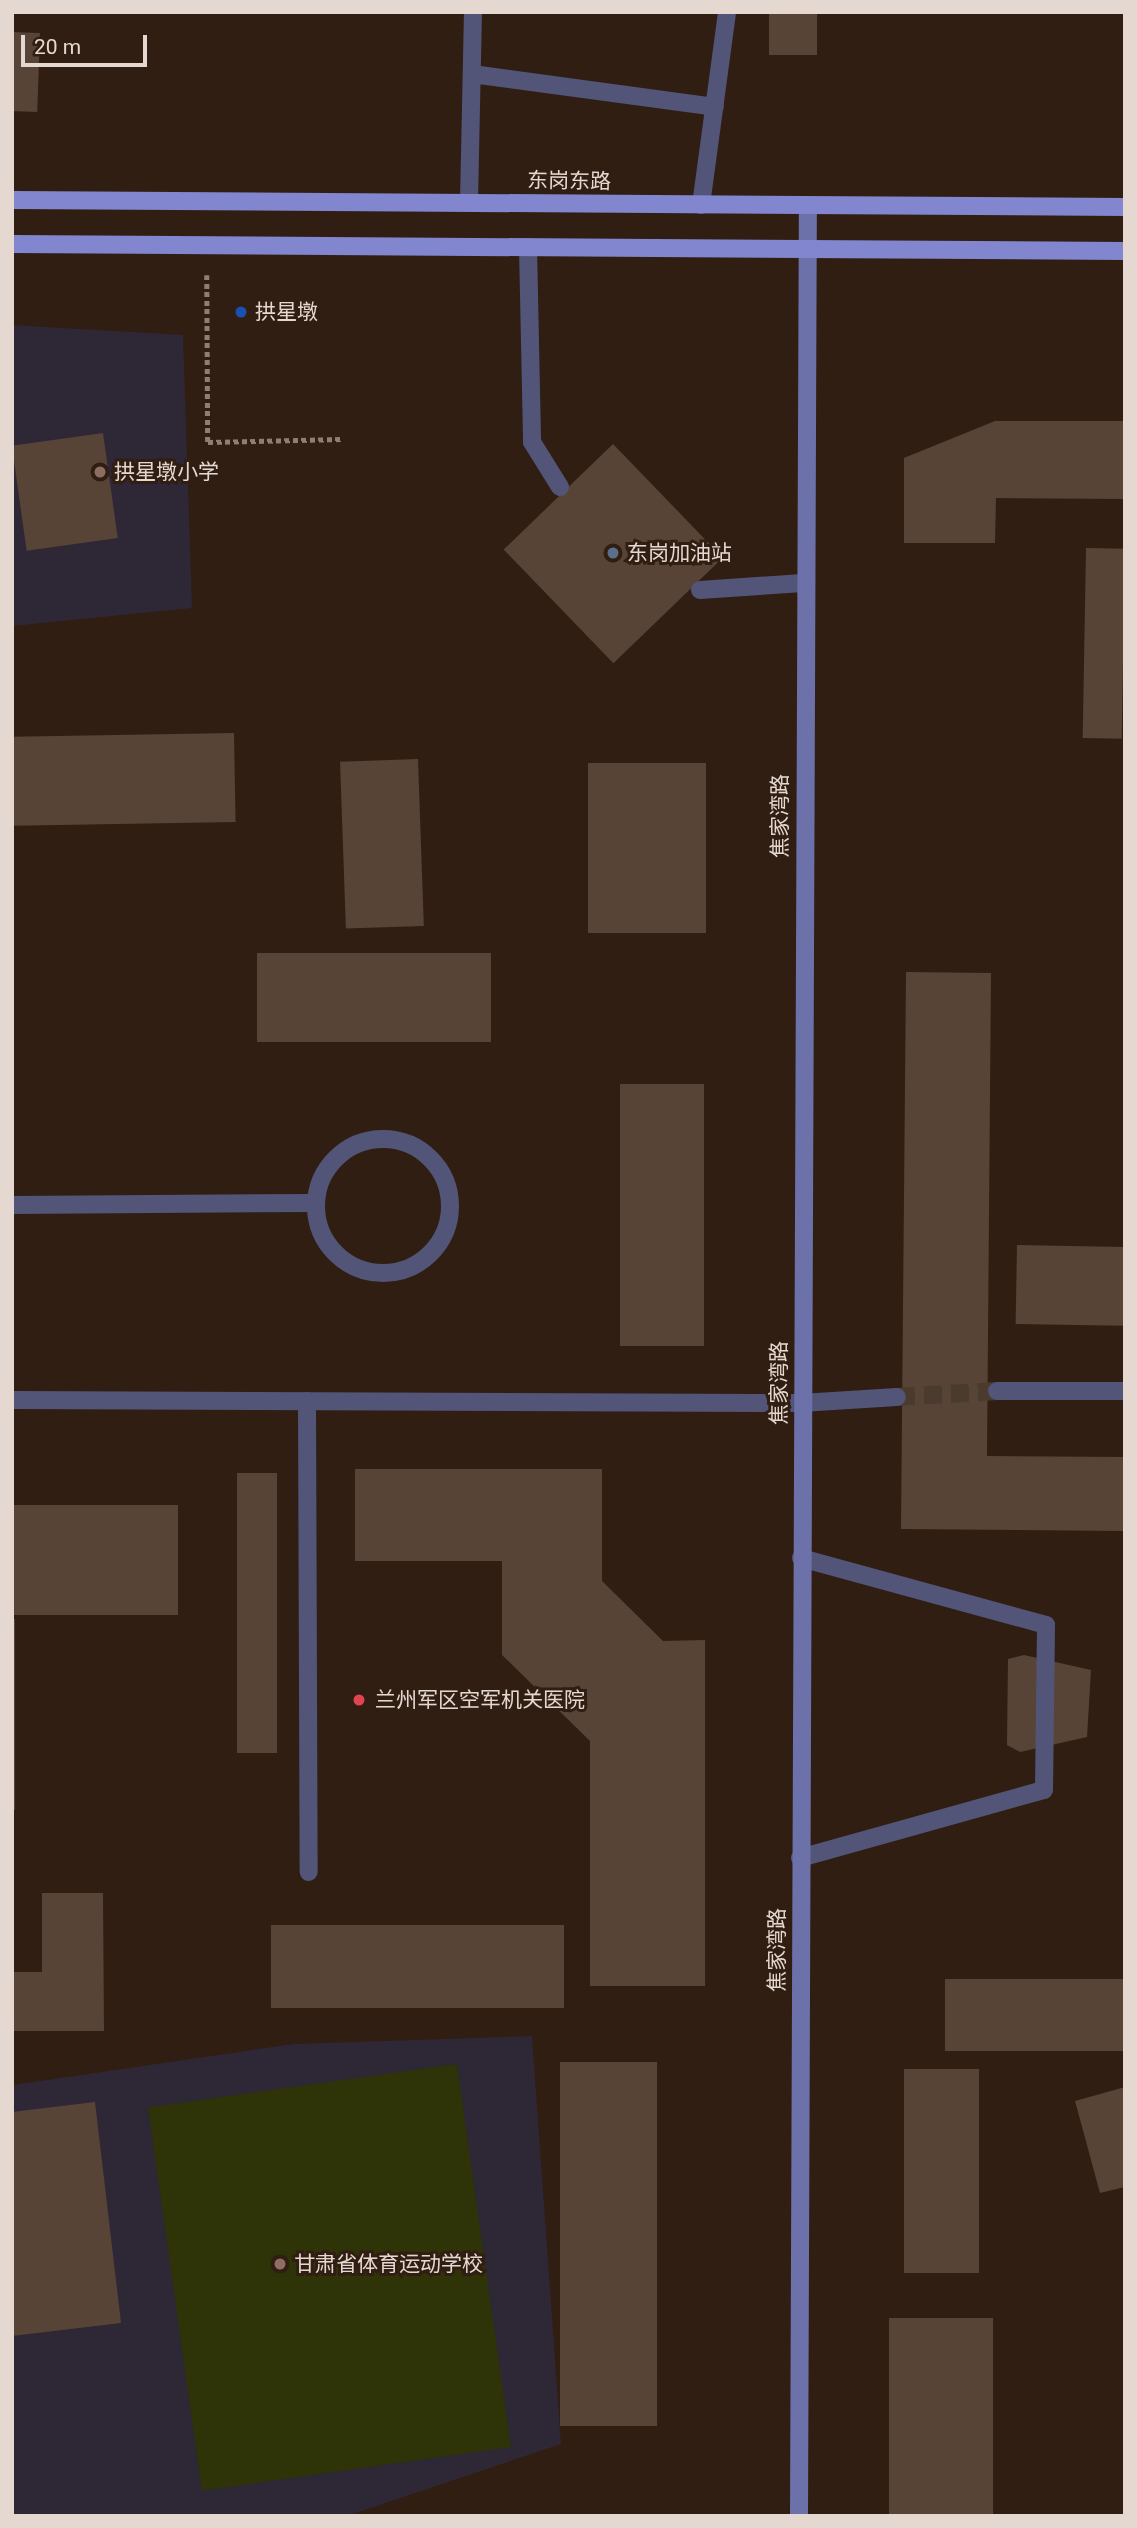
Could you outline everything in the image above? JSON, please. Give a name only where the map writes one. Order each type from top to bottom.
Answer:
[{"type":"main road","name":"东岗东路","points":[[12,200],[1125,207]]},
{"type":"main road","points":[[12,244],[206,242],[808,251],[1125,251]]},
{"type":"street","points":[[469,202],[473,12]]},
{"type":"street","points":[[701,205],[715,107],[724,13]]},
{"type":"street","points":[[472,74],[715,107]]},
{"type":"street","name":"焦家湾路","points":[[799,2516],[803,583],[808,207]]},
{"type":"street","points":[[528,247],[532,442],[559,487]]},
{"type":"street","points":[[700,590],[803,583]]},
{"type":"street","points":[[385,1137],[412,1144],[433,1160],[451,1209],[444,1235],[429,1255],[406,1270],[380,1273],[354,1268],[332,1252],[318,1229],[315,1203],[321,1177],[336,1155],[385,1137]]},
{"type":"street","points":[[12,1205],[315,1203]]},
{"type":"street","points":[[997,1391],[1125,1391]]},
{"type":"street","points":[[12,1400],[801,1403],[897,1397]]},
{"type":"street","points":[[307,1401],[309,1872]]},
{"type":"street","points":[[800,1858],[1044,1790],[1046,1625],[801,1559]]},
{"type":"path","points":[[206,242],[208,442],[342,439]]},
{"type":"shaded area","name":"拱星墩小学","points":[[12,325],[183,335],[192,608],[12,626]]},
{"type":"shaded area","name":"甘肃省体育运动学校","points":[[532,2036],[561,2444],[347,2516],[12,2516],[12,2085],[294,2044]]},
{"type":"green space","points":[[457,2064],[511,2447],[202,2491],[148,2107]]},
{"type":"building","points":[[769,12],[817,12],[817,55],[769,55]]},
{"type":"building","points":[[12,32],[40,33],[37,112],[12,111]]},
{"type":"building","points":[[995,421],[1125,421],[1125,499],[996,498],[995,543],[904,543],[904,458]]},
{"type":"building","points":[[103,433],[118,538],[27,551],[12,446]]},
{"type":"building","name":"东岗加油站","points":[[613,444],[723,558],[613,663],[504,550]]},
{"type":"building","points":[[1086,548],[1125,549],[1122,739],[1083,738]]},
{"type":"building","points":[[234,733],[236,822],[14,826],[12,737]]},
{"type":"building","points":[[418,759],[424,926],[346,929],[340,762]]},
{"type":"building","points":[[588,763],[706,763],[706,933],[588,933]]},
{"type":"building","points":[[257,953],[491,953],[491,1042],[257,1042]]},
{"type":"building","points":[[906,972],[991,973],[987,1456],[1125,1457],[1125,1531],[901,1529]]},
{"type":"building","points":[[620,1084],[704,1084],[704,1346],[620,1346]]},
{"type":"building","points":[[1017,1245],[1125,1247],[1124,1326],[1016,1324]]},
{"type":"building","points":[[355,1469],[602,1469],[602,1581],[663,1641],[705,1640],[705,1986],[590,1986],[590,1741],[502,1655],[502,1561],[355,1561]]},
{"type":"building","points":[[237,1473],[277,1473],[277,1753],[237,1753]]},
{"type":"building","points":[[12,1505],[178,1505],[178,1615],[12,1615]]},
{"type":"building","points":[[12,1619],[15,1619],[15,1810],[12,1810]]},
{"type":"building","points":[[1024,1655],[1091,1670],[1087,1737],[1020,1752],[1007,1745],[1008,1659]]},
{"type":"building","points":[[42,1893],[103,1893],[104,2031],[12,2031],[12,1972],[42,1972]]},
{"type":"building","points":[[271,1925],[564,1925],[564,2008],[271,2008]]},
{"type":"building","points":[[945,1979],[1125,1979],[1125,2051],[945,2051]]},
{"type":"building","points":[[560,2062],[657,2062],[657,2426],[560,2426]]},
{"type":"building","points":[[904,2069],[979,2069],[979,2273],[904,2273]]},
{"type":"building","points":[[1125,2087],[1125,2187],[1100,2193],[1075,2101]]},
{"type":"building","points":[[95,2102],[121,2323],[12,2336],[12,2112]]},
{"type":"building","points":[[889,2318],[993,2318],[993,2516],[889,2516]]},
{"type":"tunnel","points":[[897,1397],[997,1391]]},
{"type":"place","name":"拱星墩","points":[[241,312]]},
{"type":"place","name":"拱星墩小学","points":[[100,472]]},
{"type":"place","name":"东岗加油站","points":[[613,553]]},
{"type":"place","name":"兰州军区空军机关医院","points":[[359,1700]]},
{"type":"place","name":"甘肃省体育运动学校","points":[[280,2264]]}]
